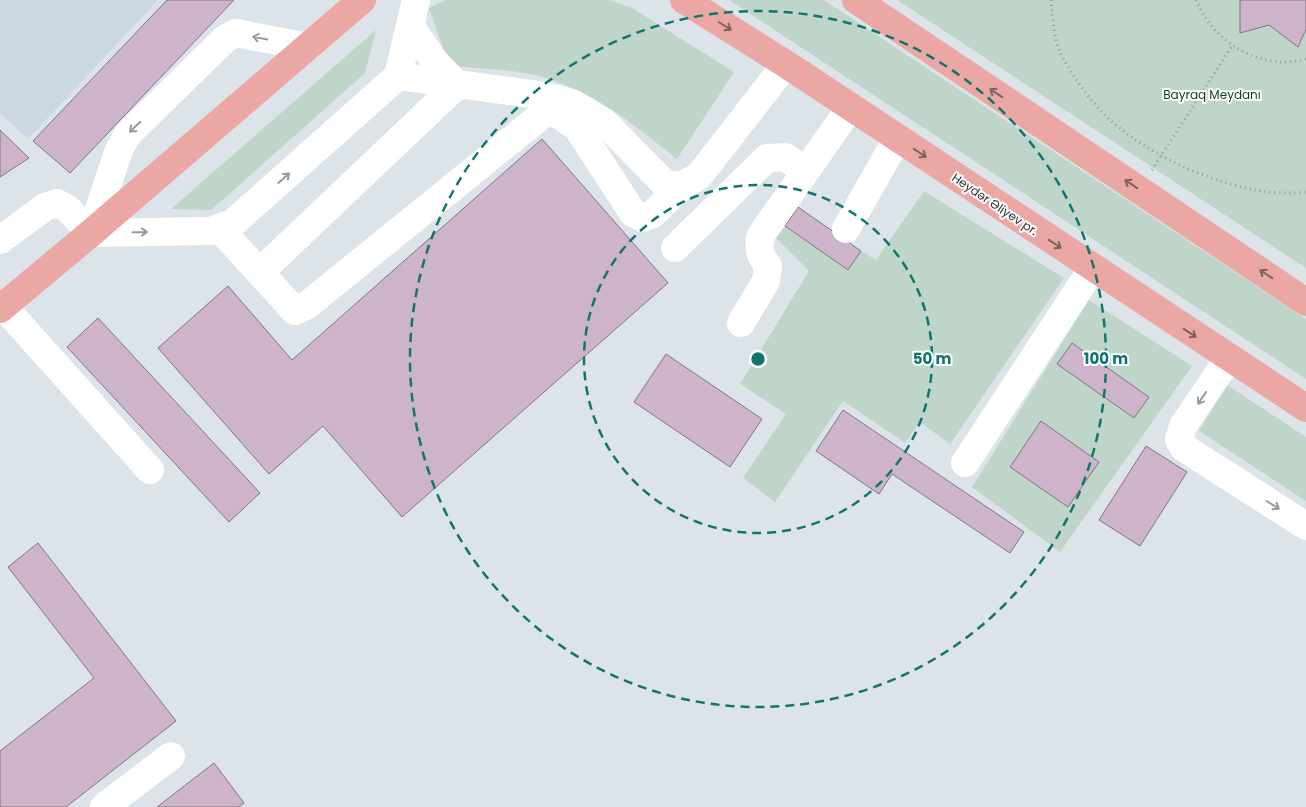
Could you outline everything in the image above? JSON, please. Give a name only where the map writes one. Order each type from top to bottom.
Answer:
[{"type":"main road","name":"Heydər Əliyev pr.","points":[[684,0],[786,64],[1092,269],[1306,408]]},
{"type":"main road","points":[[856,0],[1306,302]]},
{"type":"main road","points":[[2,307],[363,1]]},
{"type":"lane","points":[[0,240],[45,207],[57,203],[68,209],[91,233],[212,231],[233,223],[398,76],[413,13]]},
{"type":"lane","points":[[413,13],[435,62],[457,85]]},
{"type":"lane","points":[[91,233],[119,150],[127,135],[225,39],[236,33],[308,47]]},
{"type":"lane","points":[[219,228],[295,311],[306,306],[542,115],[553,111],[577,127],[633,213],[643,218],[654,214],[681,186],[699,176],[786,64]]},
{"type":"lane","points":[[398,76],[546,96],[574,104],[604,122],[665,184],[681,186]]},
{"type":"lane","points":[[260,272],[457,85]]},
{"type":"lane","points":[[741,323],[766,282],[768,266],[761,257],[758,246],[761,235],[850,108]]},
{"type":"lane","points":[[846,229],[897,138]]},
{"type":"lane","points":[[675,248],[767,158],[785,156],[806,171]]},
{"type":"lane","points":[[965,463],[1092,269]]},
{"type":"lane","points":[[2,307],[150,470]]},
{"type":"lane","points":[[1229,358],[1183,426],[1179,439],[1183,447],[1306,526]]},
{"type":"lane","points":[[104,807],[171,756]]},
{"type":"path","points":[[1051,0],[1054,27],[1061,55],[1084,92],[1110,120],[1161,156],[1207,176],[1255,190],[1306,192]]},
{"type":"path","points":[[1196,0],[1200,11],[1214,30],[1232,46],[1253,56],[1276,62],[1306,58]]},
{"type":"path","points":[[1140,190],[1232,46]]},
{"type":"shaded area","points":[[0,0],[158,0],[28,139],[0,113]]},
{"type":"green space","points":[[445,0],[610,0],[632,8],[734,72],[677,159],[625,118],[568,86],[547,78],[525,73],[449,66],[429,8]]},
{"type":"green space","points":[[729,0],[824,0],[1306,319],[1306,379]]},
{"type":"green space","name":"Bayraq Meydanı","points":[[897,0],[1306,0],[1306,268]]},
{"type":"green space","points":[[376,30],[365,73],[211,210],[171,209]]},
{"type":"green space","points":[[924,191],[1064,278],[950,444],[920,422],[905,443],[843,401],[775,502],[743,478],[786,414],[740,384],[809,271],[776,238],[785,226],[848,270],[861,251],[876,260]]},
{"type":"green space","points":[[1089,300],[1192,366],[1060,552],[972,487]]},
{"type":"green space","points":[[1227,385],[1306,437],[1306,501],[1199,431]]},
{"type":"building","points":[[167,0],[234,0],[70,173],[33,141]]},
{"type":"building","points":[[1240,0],[1306,0],[1306,29],[1298,47],[1269,25],[1240,33]]},
{"type":"building","points":[[0,130],[29,158],[0,177]]},
{"type":"building","points":[[542,139],[668,283],[402,517],[323,426],[269,474],[158,348],[228,286],[292,360]]},
{"type":"building","points":[[798,207],[861,251],[848,270],[785,226]]},
{"type":"building","points":[[98,318],[260,493],[229,522],[67,347]]},
{"type":"building","points":[[1072,343],[1149,397],[1134,418],[1057,364]]},
{"type":"building","points":[[666,354],[762,419],[730,467],[634,402]]},
{"type":"building","points":[[843,410],[1024,532],[1010,553],[892,474],[879,494],[816,451]]},
{"type":"building","points":[[1041,421],[1099,462],[1068,507],[1010,467]]},
{"type":"building","points":[[1146,446],[1187,472],[1140,546],[1099,520]]},
{"type":"building","points":[[38,543],[176,721],[66,807],[0,807],[0,751],[94,678],[8,567]]},
{"type":"building","points":[[214,763],[244,803],[239,807],[157,807]]}]
